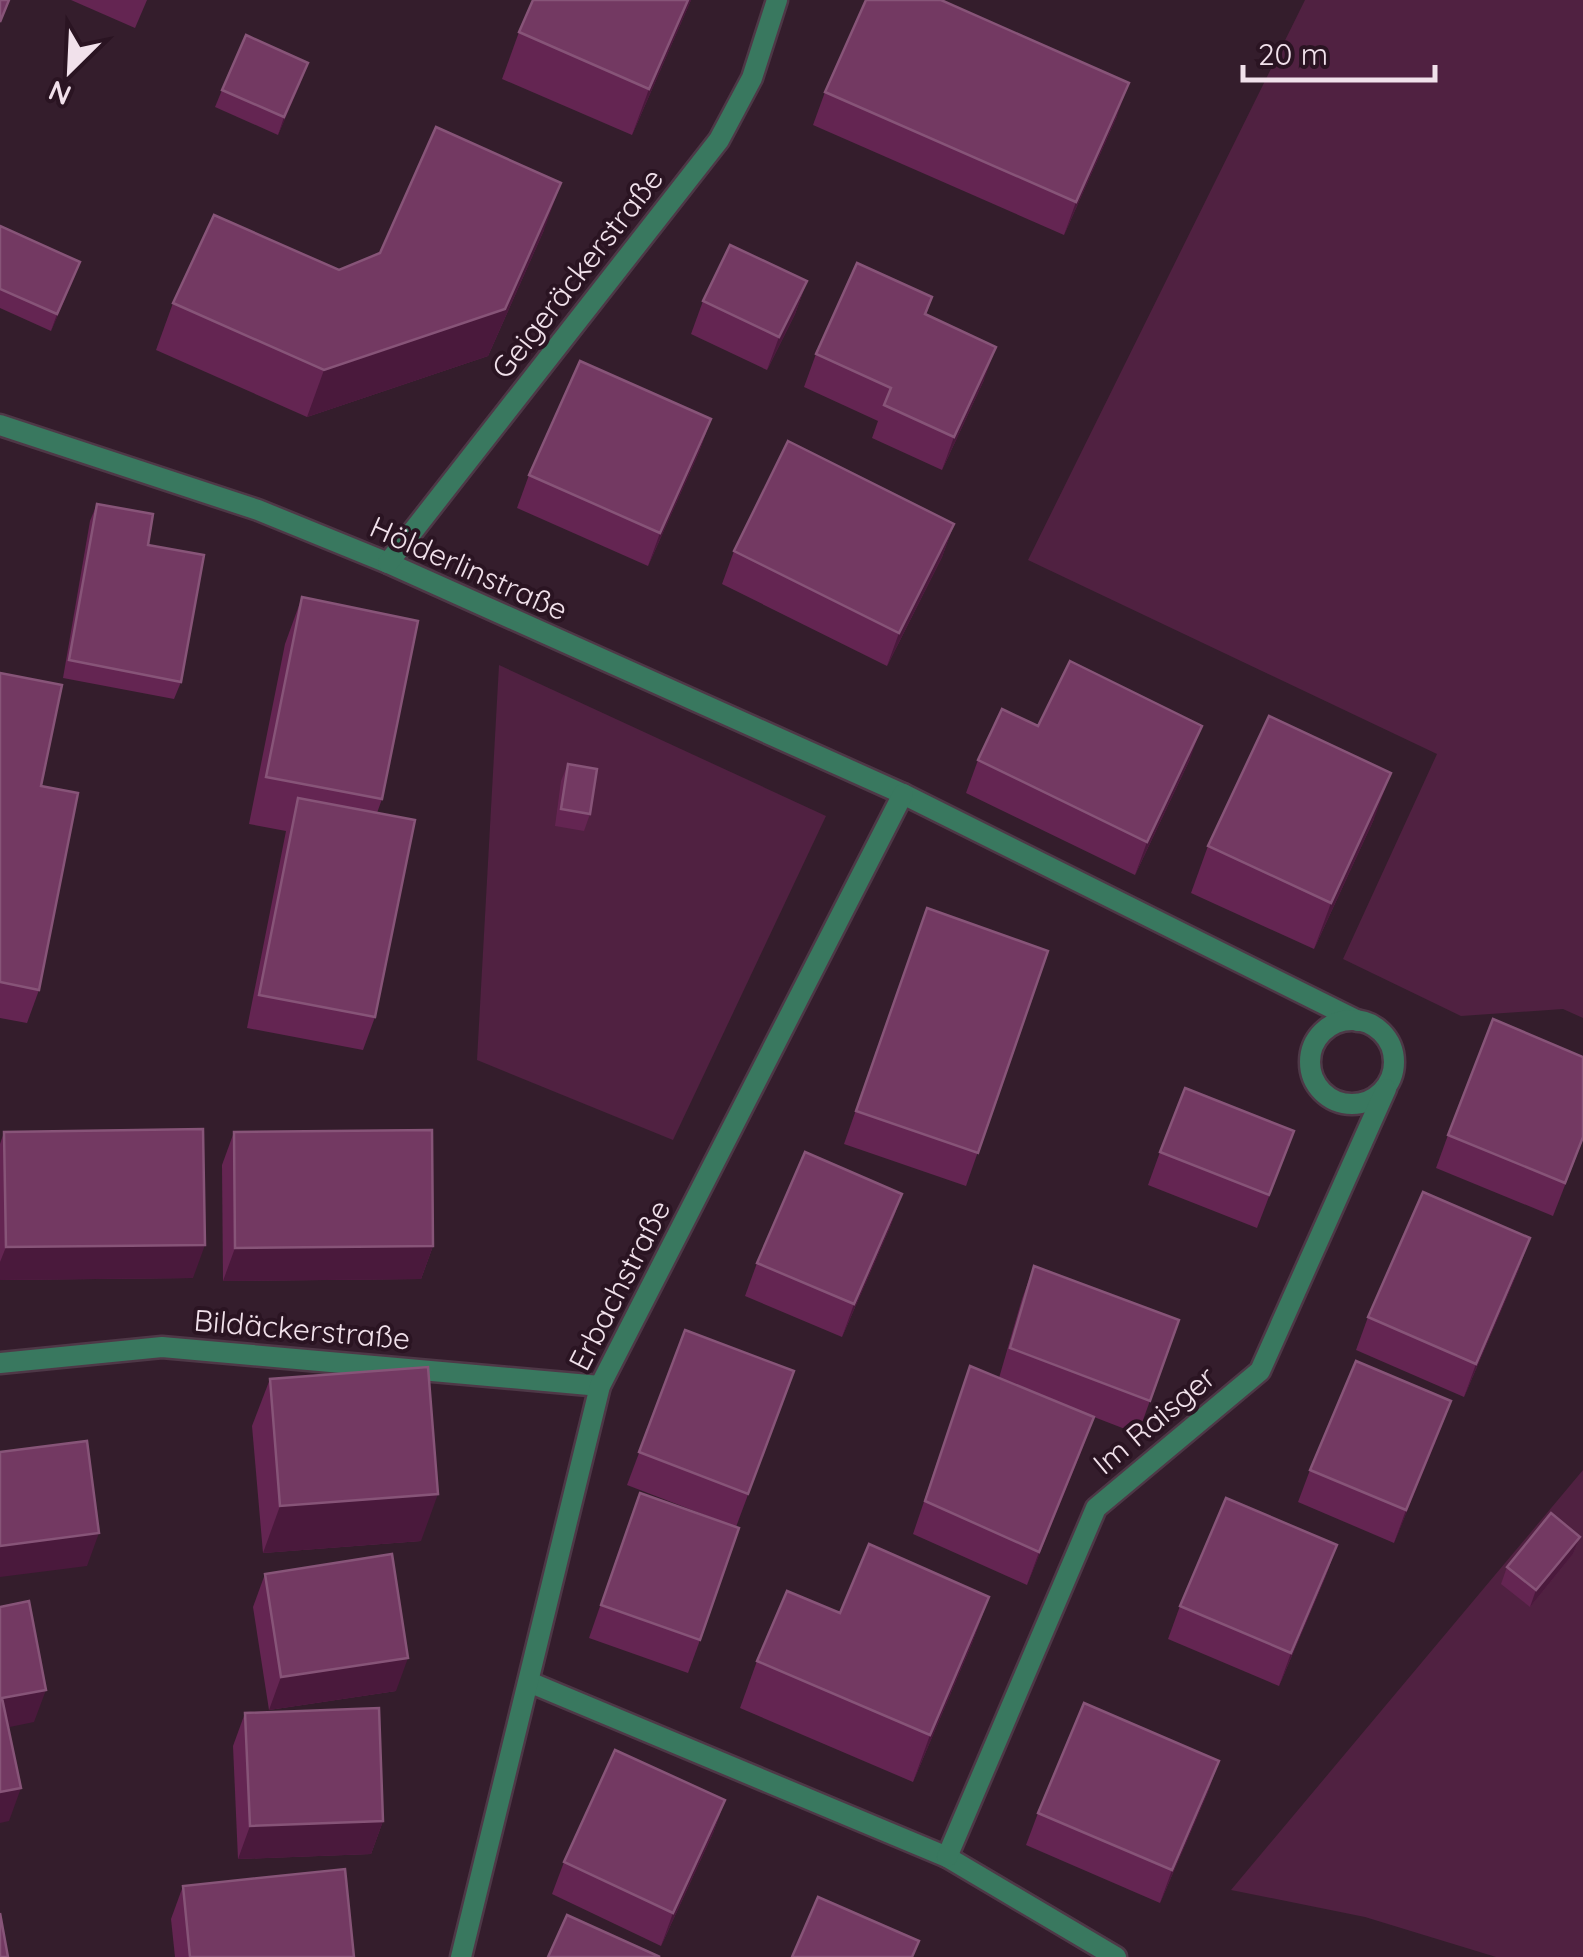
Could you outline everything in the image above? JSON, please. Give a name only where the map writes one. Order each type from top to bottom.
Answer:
[{"type":"street","name":"Geigeräckerstraße","points":[[388,563],[718,140],[752,78],[778,0]]},
{"type":"street","name":"Hölderlinstraße","points":[[0,425],[258,510],[388,563],[903,794]]},
{"type":"street","name":"Im Raisger","points":[[903,794],[1379,1029],[1391,1046],[1394,1068],[1260,1371],[1096,1508],[947,1857]]},
{"type":"street","name":"Erbachstraße","points":[[461,1957],[600,1386],[903,794]]},
{"type":"street","points":[[1358,1021],[1336,1023],[1320,1034],[1310,1054],[1311,1074],[1321,1092],[1344,1105],[1370,1101],[1386,1090]]},
{"type":"street","name":"Bildäckerstraße","points":[[0,1363],[162,1347],[600,1386]]},
{"type":"street","points":[[529,1682],[947,1857],[1116,1957]]},
{"type":"shaded area","points":[[1305,0],[1583,0],[1583,1018],[1563,1009],[1461,1016],[1343,959],[1437,754],[1028,560]]},
{"type":"shaded area","points":[[499,665],[826,816],[673,1140],[477,1060]]},
{"type":"shaded area","points":[[1583,1470],[1583,1957],[1496,1957],[1365,1917],[1231,1890]]},
{"type":"building","points":[[0,0],[9,0],[0,22]]},
{"type":"building","points":[[533,0],[688,0],[649,89],[519,32]]},
{"type":"building","points":[[866,0],[941,0],[1129,83],[1076,202],[825,92]]},
{"type":"building","points":[[246,35],[308,63],[284,117],[222,90]]},
{"type":"building","points":[[436,127],[561,183],[505,309],[324,370],[173,303],[214,215],[339,270],[380,253]]},
{"type":"building","points":[[0,226],[80,262],[57,314],[0,289]]},
{"type":"building","points":[[730,245],[807,281],[779,337],[703,301]]},
{"type":"building","points":[[857,263],[932,297],[925,314],[996,347],[954,437],[884,405],[891,388],[816,354]]},
{"type":"building","points":[[580,361],[711,419],[660,533],[529,475]]},
{"type":"building","points":[[788,441],[954,524],[899,633],[734,551]]},
{"type":"building","points":[[97,504],[153,514],[148,545],[204,555],[181,682],[69,660]]},
{"type":"building","points":[[302,597],[418,621],[382,799],[266,777]]},
{"type":"building","points":[[1070,661],[1202,726],[1147,842],[978,760],[1002,709],[1038,726]]},
{"type":"building","points":[[0,673],[62,685],[41,786],[78,793],[39,990],[0,982]]},
{"type":"building","points":[[1269,716],[1391,773],[1331,903],[1208,846]]},
{"type":"building","points":[[568,764],[597,769],[590,814],[561,809]]},
{"type":"building","points":[[298,798],[415,820],[375,1017],[259,995]]},
{"type":"building","points":[[927,908],[1048,951],[978,1153],[856,1111]]},
{"type":"building","points":[[1493,1019],[1583,1057],[1583,1137],[1565,1183],[1448,1135]]},
{"type":"building","points":[[1185,1088],[1294,1131],[1269,1195],[1160,1152]]},
{"type":"building","points":[[203,1129],[205,1245],[6,1247],[4,1132]]},
{"type":"building","points":[[432,1130],[433,1246],[235,1248],[234,1132]]},
{"type":"building","points":[[805,1152],[902,1194],[854,1304],[757,1263]]},
{"type":"building","points":[[1423,1192],[1530,1238],[1476,1364],[1368,1317]]},
{"type":"building","points":[[1034,1266],[1179,1320],[1150,1401],[1010,1348]]},
{"type":"building","points":[[685,1330],[794,1371],[748,1494],[639,1452]]},
{"type":"building","points":[[1356,1361],[1451,1401],[1406,1510],[1310,1470]]},
{"type":"building","points":[[970,1366],[1094,1417],[1039,1552],[925,1501]]},
{"type":"building","points":[[428,1367],[438,1494],[280,1506],[270,1379]]},
{"type":"building","points":[[87,1441],[99,1533],[0,1546],[0,1452]]},
{"type":"building","points":[[640,1493],[739,1528],[700,1640],[601,1605]]},
{"type":"building","points":[[1226,1498],[1337,1545],[1291,1653],[1180,1606]]},
{"type":"building","points":[[1551,1513],[1580,1537],[1536,1590],[1507,1567]]},
{"type":"building","points":[[869,1544],[989,1597],[930,1735],[757,1661],[787,1591],[840,1613]]},
{"type":"building","points":[[392,1554],[408,1658],[281,1677],[265,1574]]},
{"type":"building","points":[[29,1601],[46,1690],[2,1698],[21,1788],[0,1792],[0,1607]]},
{"type":"building","points":[[1084,1703],[1219,1761],[1172,1870],[1038,1813]]},
{"type":"building","points":[[379,1708],[383,1821],[250,1826],[245,1713]]},
{"type":"building","points":[[615,1750],[725,1800],[673,1913],[564,1862]]},
{"type":"building","points":[[345,1869],[354,1957],[190,1957],[183,1886]]},
{"type":"building","points":[[818,1897],[919,1941],[912,1957],[792,1957]]},
{"type":"building","points":[[0,1913],[8,1957],[0,1957]]},
{"type":"building","points":[[567,1915],[660,1957],[548,1957]]}]
